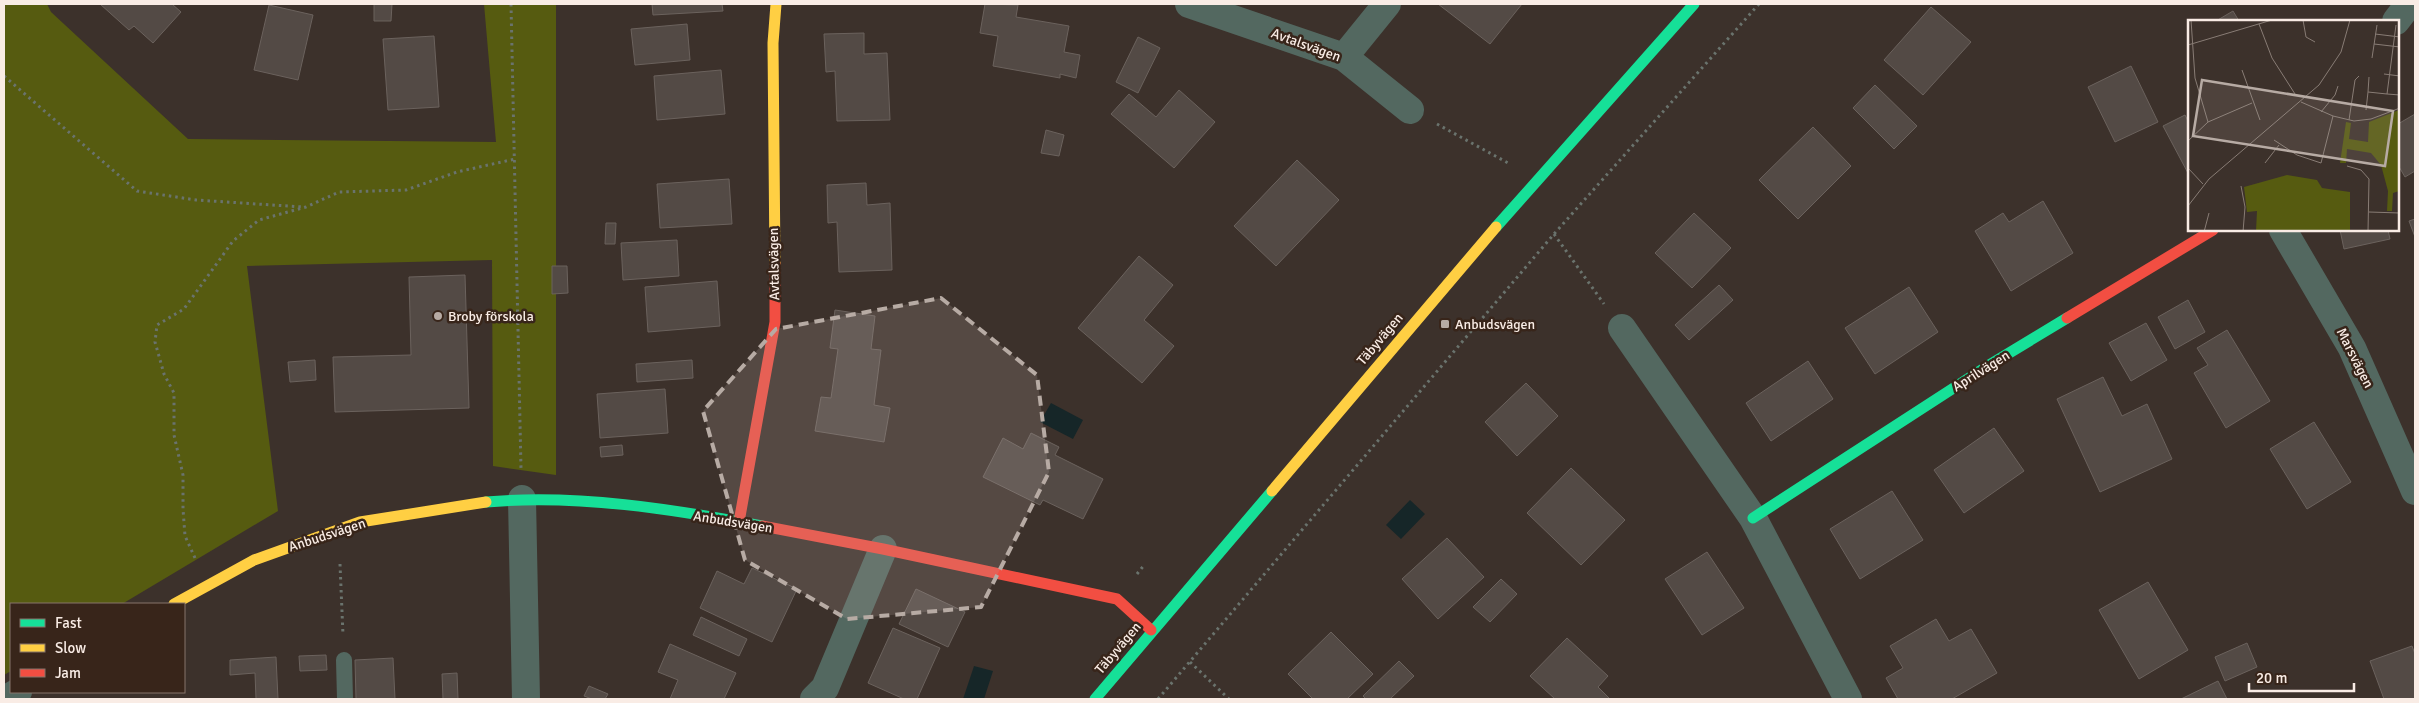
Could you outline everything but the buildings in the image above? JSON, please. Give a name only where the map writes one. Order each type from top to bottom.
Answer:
[{"type":"street","name":"Avtalsvägen","points":[[739,522],[775,322],[773,42],[776,4]]},
{"type":"street","name":"Avtalsvägen","points":[[1189,4],[1344,57],[1410,110]]},
{"type":"street","points":[[1344,57],[1388,4]]},
{"type":"street","name":"Täbyvägen","points":[[1095,699],[1151,630],[1536,179],[1694,4]]},
{"type":"street","points":[[2397,20],[2409,4]]},
{"type":"street","name":"Aprilvägen","points":[[1753,518],[1986,367],[2211,231]]},
{"type":"street","name":"Marsvägen","points":[[2284,231],[2352,348],[2415,491]]},
{"type":"street","points":[[1622,328],[1753,518],[1848,699]]},
{"type":"street","name":"Anbudsvägen","points":[[176,603],[254,560],[360,522],[467,504],[522,499],[599,502],[739,522],[883,549],[1117,599],[1151,630]]},
{"type":"street","points":[[522,499],[526,699]]},
{"type":"street","points":[[814,699],[825,688],[883,549]]},
{"type":"lane","points":[[344,660],[345,699]]},
{"type":"path","points":[[512,4],[522,499]]},
{"type":"path","points":[[1158,699],[1554,234],[1759,4]]},
{"type":"path","points":[[4,76],[137,191],[196,200],[306,207]]},
{"type":"path","points":[[1410,110],[1536,179]]},
{"type":"path","points":[[206,586],[186,536],[183,509],[184,476],[174,435],[174,393],[164,374],[154,342],[157,325],[184,309],[233,242],[259,220],[306,207],[339,192],[406,190],[457,172],[515,159]]},
{"type":"path","points":[[1554,234],[1622,328]]},
{"type":"path","points":[[339,530],[344,660]]},
{"type":"path","points":[[1190,662],[1229,699]]},
{"type":"highlighted area","points":[[941,298],[1037,375],[1049,472],[981,607],[847,619],[745,560],[703,411],[776,329]]},
{"type":"green space","points":[[4,4],[47,4],[51,12],[188,139],[496,142],[484,4],[556,4],[556,475],[493,466],[492,260],[247,266],[278,511],[124,603],[10,603],[10,672],[4,675]]},
{"type":"shaded area","points":[[1051,403],[1083,420],[1073,439],[1040,422]]},
{"type":"shaded area","points":[[1410,500],[1425,514],[1401,539],[1386,525]]},
{"type":"shaded area","points":[[974,666],[993,671],[984,699],[963,699]]},
{"type":"traffic: fast","points":[[1496,227],[1694,4]]},
{"type":"traffic: fast","points":[[1753,518],[1986,367],[2067,318]]},
{"type":"traffic: fast","points":[[1095,699],[1272,491]]},
{"type":"traffic: fast","points":[[486,502],[555,500],[625,505],[694,514],[762,526]]},
{"type":"traffic: slow","points":[[775,264],[773,43],[776,4]]},
{"type":"traffic: slow","points":[[1272,491],[1496,227]]},
{"type":"traffic: slow","points":[[176,603],[254,560],[360,522],[486,502]]},
{"type":"traffic: jam","points":[[2067,318],[2211,231]]},
{"type":"traffic: jam","points":[[739,522],[775,322],[775,264]]},
{"type":"traffic: jam","points":[[762,526],[883,549],[1117,599],[1151,630]]},
{"type":"place","name":"Broby förskola","points":[[438,316]]},
{"type":"place","name":"Anbudsvägen","points":[[1445,324]]}]
